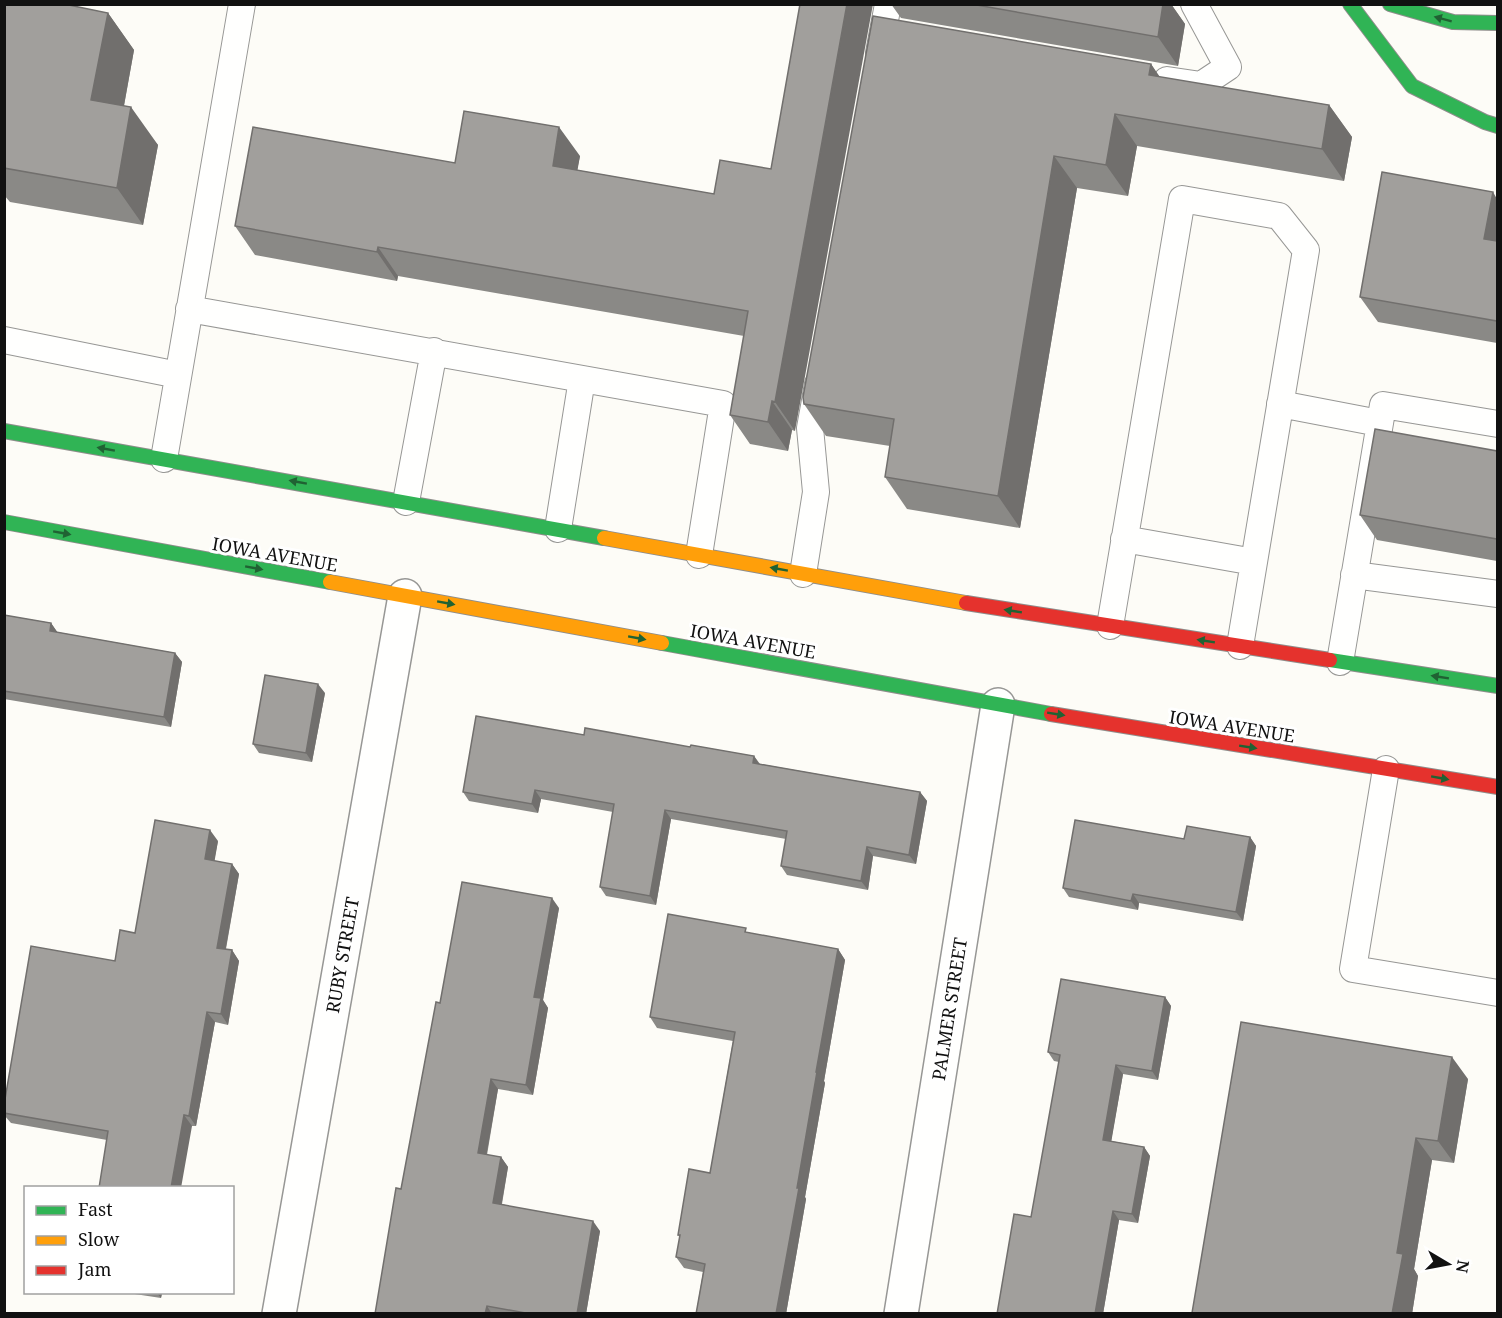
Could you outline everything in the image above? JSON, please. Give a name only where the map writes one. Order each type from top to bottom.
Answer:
[{"type":"main road","points":[[1350,4],[1412,86],[1497,126]]},
{"type":"main road","points":[[1390,4],[1453,22],[1497,23]]},
{"type":"main road","points":[[4,431],[1002,609],[1497,686]]},
{"type":"main road","name":"IOWA AVENUE","points":[[4,522],[998,705],[1497,787]]},
{"type":"street","name":"RUBY STREET","points":[[279,1314],[405,596]]},
{"type":"street","name":"PALMER STREET","points":[[901,1314],[998,705]]},
{"type":"lane","points":[[164,459],[242,4]]},
{"type":"lane","points":[[875,79],[895,32],[888,4]]},
{"type":"lane","points":[[1149,77],[1201,85],[1228,67],[1194,4]]},
{"type":"lane","points":[[1110,626],[1182,199],[1280,216],[1306,250],[1240,646]]},
{"type":"lane","points":[[189,309],[723,404],[699,555]]},
{"type":"lane","points":[[4,340],[178,375]]},
{"type":"lane","points":[[406,501],[434,351]]},
{"type":"lane","points":[[803,574],[816,492],[810,428],[823,358]]},
{"type":"lane","points":[[558,529],[582,379]]},
{"type":"lane","points":[[1280,404],[1379,423]]},
{"type":"lane","points":[[1340,662],[1383,405],[1497,424]]},
{"type":"lane","points":[[1124,539],[1254,562]]},
{"type":"lane","points":[[1354,574],[1497,594]]},
{"type":"lane","points":[[1386,769],[1353,969],[1497,993]]},
{"type":"building","points":[[4,4],[64,4],[108,13],[91,100],[131,107],[117,188],[4,168]]},
{"type":"building","points":[[800,4],[847,4],[775,402],[772,401],[768,422],[730,415],[748,311],[378,247],[377,252],[235,226],[253,127],[455,163],[464,111],[559,127],[553,166],[714,194],[720,160],[771,169]]},
{"type":"building","points":[[971,4],[1163,4],[1158,37]]},
{"type":"building","points":[[873,16],[1151,64],[1149,75],[1329,105],[1322,149],[1115,114],[1106,165],[1054,156],[998,496],[885,477],[894,419],[804,404],[803,397]]},
{"type":"building","points":[[1382,172],[1493,192],[1484,239],[1497,241],[1497,321],[1360,297]]},
{"type":"building","points":[[1375,429],[1497,451],[1497,539],[1360,515]]},
{"type":"building","points":[[4,615],[51,623],[50,631],[175,653],[164,717],[4,691]]},
{"type":"building","points":[[265,675],[318,684],[306,753],[253,744]]},
{"type":"building","points":[[476,716],[584,735],[585,728],[690,747],[691,745],[754,756],[753,763],[920,792],[909,855],[867,847],[861,881],[781,866],[787,831],[665,810],[650,896],[600,887],[614,804],[535,790],[532,804],[463,792]]},
{"type":"building","points":[[155,820],[210,830],[205,859],[232,864],[217,948],[232,950],[221,1014],[207,1012],[189,1116],[184,1115],[171,1186],[99,1186],[108,1131],[4,1113],[31,946],[115,961],[120,930],[135,933]]},
{"type":"building","points":[[1075,820],[1184,839],[1187,826],[1250,837],[1236,912],[1133,894],[1131,901],[1063,888]]},
{"type":"building","points":[[462,882],[552,898],[534,997],[541,998],[526,1085],[491,1079],[478,1153],[501,1157],[493,1203],[593,1221],[577,1314],[531,1314],[487,1306],[485,1314],[375,1314],[396,1188],[401,1189],[436,1002],[440,1003]]},
{"type":"building","points":[[668,914],[746,928],[745,932],[838,949],[776,1314],[696,1314],[705,1264],[676,1257],[689,1169],[710,1173],[735,1032],[650,1017]]},
{"type":"building","points":[[1061,979],[1165,997],[1152,1071],[1116,1065],[1103,1140],[1144,1147],[1132,1214],[1113,1211],[1095,1314],[997,1314],[1014,1214],[1031,1217],[1060,1055],[1048,1052]]},
{"type":"building","points":[[1241,1022],[1452,1057],[1438,1141],[1416,1138],[1397,1253],[1403,1254],[1392,1314],[1192,1313]]},
{"type":"traffic: fast","points":[[1350,4],[1412,86],[1485,122],[1498,126]]},
{"type":"traffic: fast","points":[[1390,4],[1453,22],[1498,23]]},
{"type":"traffic: fast","points":[[4,431],[604,538]]},
{"type":"traffic: fast","points":[[4,522],[330,582]]},
{"type":"traffic: fast","points":[[662,643],[1051,714]]},
{"type":"traffic: fast","points":[[1330,660],[1498,686]]},
{"type":"traffic: slow","points":[[604,538],[966,603]]},
{"type":"traffic: slow","points":[[330,582],[662,643]]},
{"type":"traffic: jam","points":[[966,603],[1330,660]]},
{"type":"traffic: jam","points":[[1051,714],[1498,787]]}]
